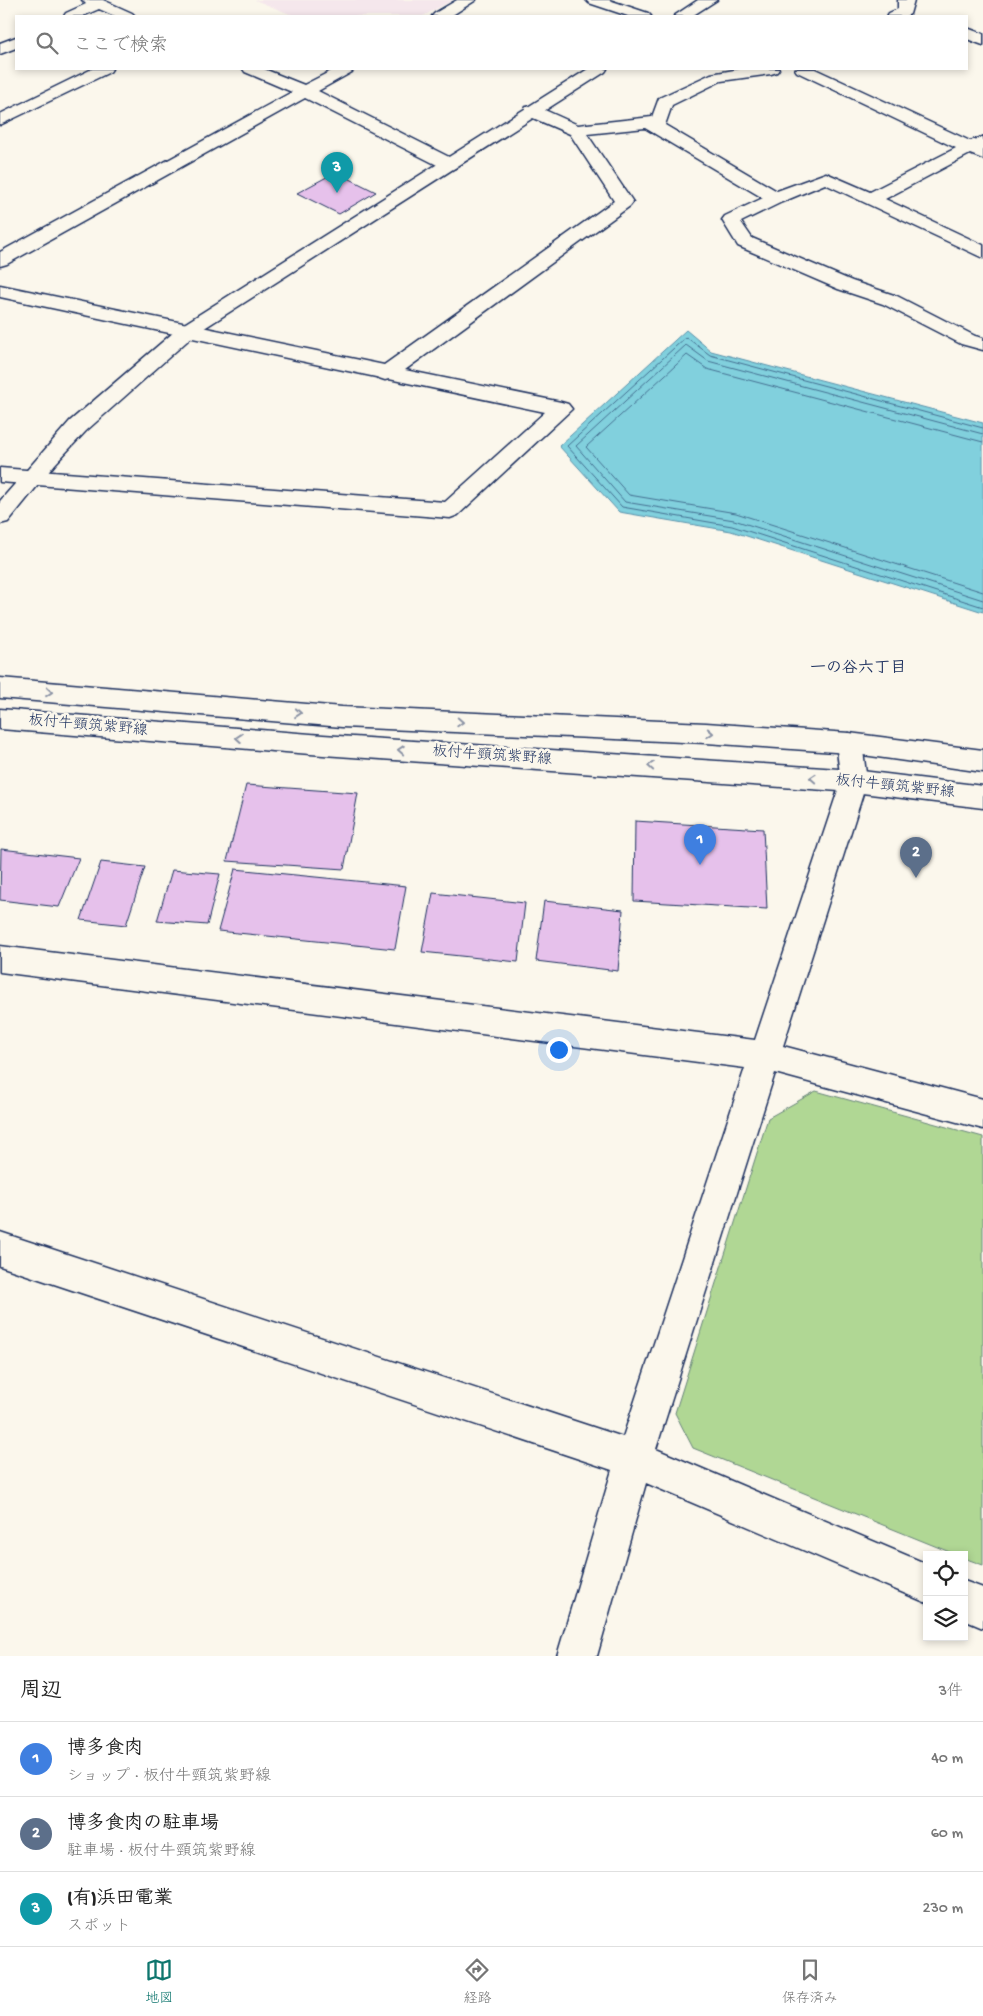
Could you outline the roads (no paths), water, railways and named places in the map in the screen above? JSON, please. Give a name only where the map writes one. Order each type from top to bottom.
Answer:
[{"type":"street","points":[[442,15],[468,0]]},
{"type":"street","points":[[594,0],[640,15]]},
{"type":"street","points":[[684,15],[709,0]]},
{"type":"street","points":[[73,15],[94,2],[125,15]]},
{"type":"street","points":[[901,9],[921,14]]},
{"type":"street","points":[[968,33],[983,40]]},
{"type":"street","points":[[0,49],[15,42]]},
{"type":"street","points":[[0,120],[102,70]]},
{"type":"street","points":[[253,70],[306,92],[449,164]]},
{"type":"street","points":[[0,260],[344,70]]},
{"type":"street","points":[[0,516],[30,478],[78,426],[135,374],[188,330],[597,70]]},
{"type":"street","points":[[532,111],[576,130],[660,121],[665,102],[717,77],[764,70]]},
{"type":"street","points":[[805,70],[979,147]]},
{"type":"street","points":[[648,122],[776,198]]},
{"type":"street","points":[[385,374],[624,202],[576,130]]},
{"type":"street","points":[[871,199],[979,147]]},
{"type":"street","points":[[983,252],[826,178],[776,198],[730,220],[745,242],[845,285],[890,300],[968,340],[983,344]]},
{"type":"street","points":[[0,291],[385,374],[561,409],[450,510],[0,475]]},
{"type":"street","name":"板付牛頸筑紫野線","points":[[0,688],[342,717],[706,733],[849,743],[983,761]]},
{"type":"street","name":"板付牛頸筑紫野線","points":[[0,719],[333,746],[854,781],[983,797]]},
{"type":"street","points":[[577,1656],[634,1459],[854,781],[849,743]]},
{"type":"street","points":[[0,959],[766,1056],[983,1114]]},
{"type":"street","points":[[0,1249],[634,1459],[923,1582]]},
{"type":"street","points":[[968,1602],[983,1608]]},
{"type":"water","points":[[686,330],[711,351],[983,423],[983,612],[731,531],[619,512],[559,446]]},
{"type":"place","name":"(有)浜田電業","points":[[337,193]]},
{"type":"place","name":"博多食肉","points":[[700,865]]},
{"type":"place","name":"博多食肉の駐車場","points":[[916,878]]},
{"type":"district","name":"一の谷六丁目","points":[[858,669]]}]
